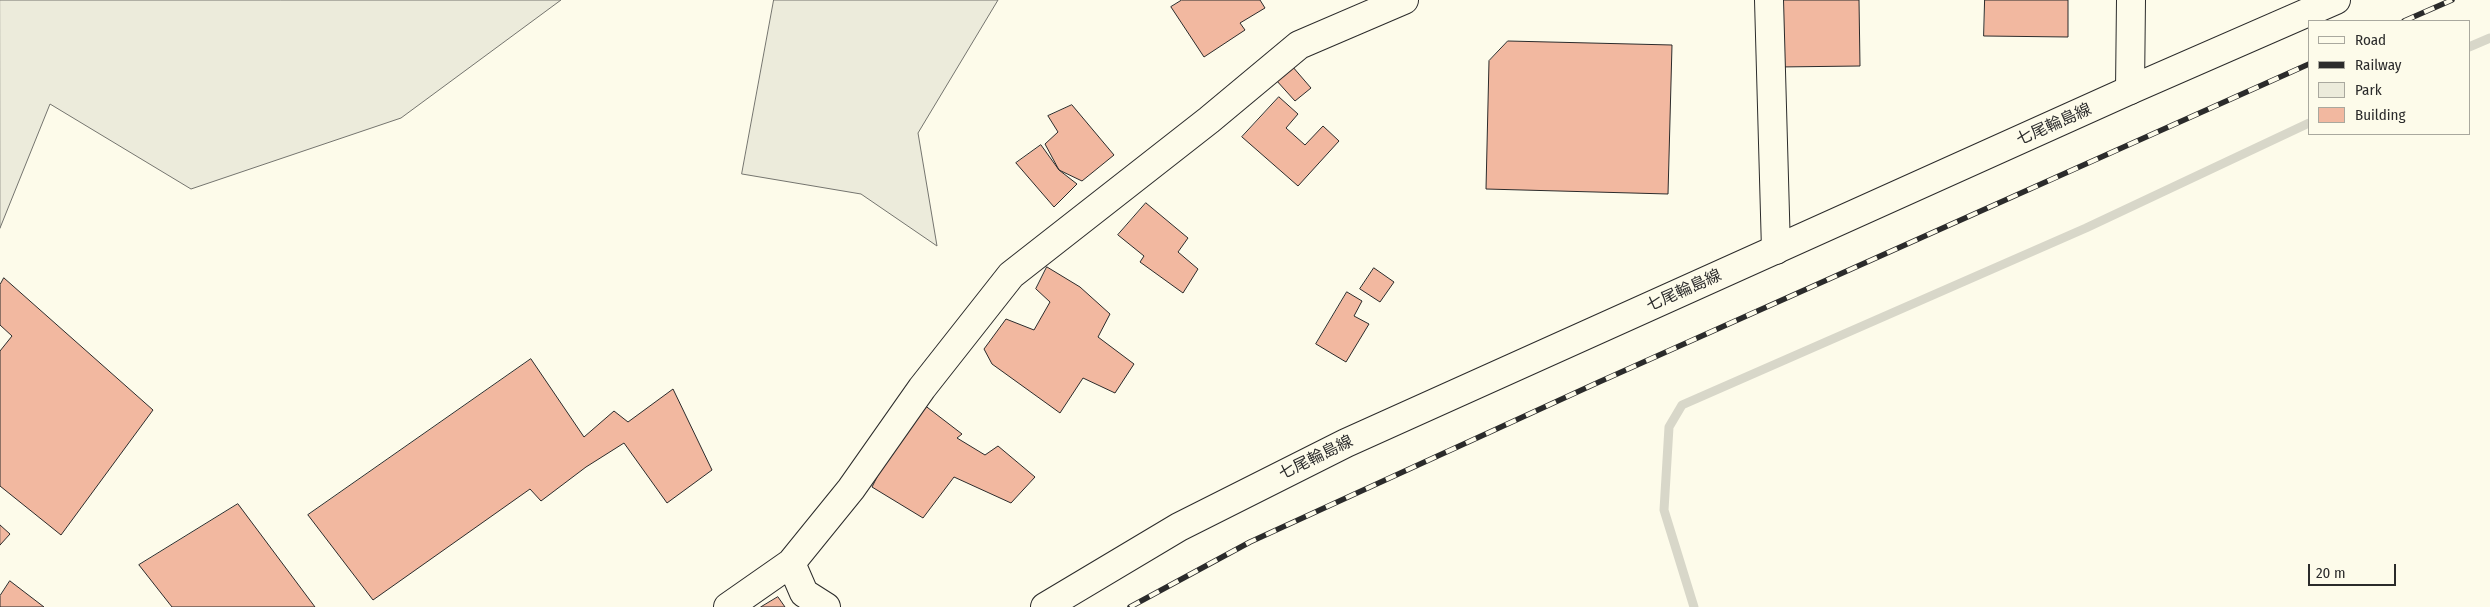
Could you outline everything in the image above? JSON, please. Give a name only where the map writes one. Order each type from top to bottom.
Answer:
[{"type":"main road","points":[[728,607],[792,563],[851,489],[922,388],[1011,275],[1209,120],[1299,45],[1404,0]]},
{"type":"main road","points":[[1770,0],[1776,250]]},
{"type":"main road","points":[[2130,90],[2131,0]]},
{"type":"main road","name":"七尾輪島線","points":[[1045,607],[1179,527],[1346,443],[2130,90],[2336,0]]},
{"type":"main road","points":[[792,563],[804,593],[826,607]]},
{"type":"green space","points":[[0,0],[561,0],[401,118],[191,189],[50,104],[0,228]]},
{"type":"green space","points":[[774,0],[998,0],[918,133],[937,246],[861,194],[742,174]]},
{"type":"building","points":[[1182,0],[1260,0],[1265,8],[1240,23],[1245,30],[1204,57],[1171,7]]},
{"type":"building","points":[[1777,0],[1859,0],[1860,66],[1778,67]]},
{"type":"building","points":[[1985,0],[2068,0],[2068,37],[1984,36]]},
{"type":"building","points":[[1508,41],[1672,45],[1668,194],[1486,189],[1489,61]]},
{"type":"building","points":[[1292,66],[1311,88],[1295,101],[1276,80]]},
{"type":"building","points":[[1279,97],[1298,114],[1286,128],[1305,145],[1323,126],[1339,141],[1298,186],[1242,137]]},
{"type":"building","points":[[1072,105],[1114,155],[1082,181],[1059,170],[1045,144],[1058,132],[1048,116]]},
{"type":"building","points":[[1041,145],[1059,170],[1077,184],[1054,207],[1016,163]]},
{"type":"building","points":[[1146,203],[1188,238],[1178,252],[1198,269],[1183,293],[1140,262],[1144,256],[1118,235]]},
{"type":"building","points":[[1047,267],[1080,287],[1110,314],[1098,337],[1134,364],[1115,393],[1083,378],[1060,413],[992,364],[984,349],[1006,319],[1034,330],[1050,302],[1036,289]]},
{"type":"building","points":[[1374,268],[1394,282],[1380,302],[1360,289]]},
{"type":"building","points":[[4,278],[153,410],[61,535],[0,486],[0,351],[12,336],[0,325],[0,285]]},
{"type":"building","points":[[1347,292],[1362,301],[1354,316],[1369,324],[1346,362],[1316,344]]},
{"type":"building","points":[[531,359],[584,437],[614,411],[628,422],[673,389],[712,470],[667,503],[624,443],[586,467],[541,501],[530,489],[373,600],[308,515]]},
{"type":"building","points":[[919,401],[962,434],[957,438],[985,455],[998,446],[1035,477],[1011,503],[954,477],[923,518],[872,487],[894,443]]},
{"type":"building","points":[[238,504],[315,607],[172,607],[139,565]]},
{"type":"building","points":[[0,525],[10,534],[0,545]]},
{"type":"building","points":[[10,581],[44,607],[0,607],[0,596]]},
{"type":"building","points":[[778,597],[785,607],[761,607]]},
{"type":"waterway","points":[[2470,47],[2490,38]]},
{"type":"waterway","points":[[1694,607],[1664,510],[1669,427],[1682,405],[2086,228],[2308,123]]},
{"type":"railway","points":[[2406,20],[2452,0]]},
{"type":"railway","points":[[1130,607],[1250,542],[1599,382],[2308,64]]}]
